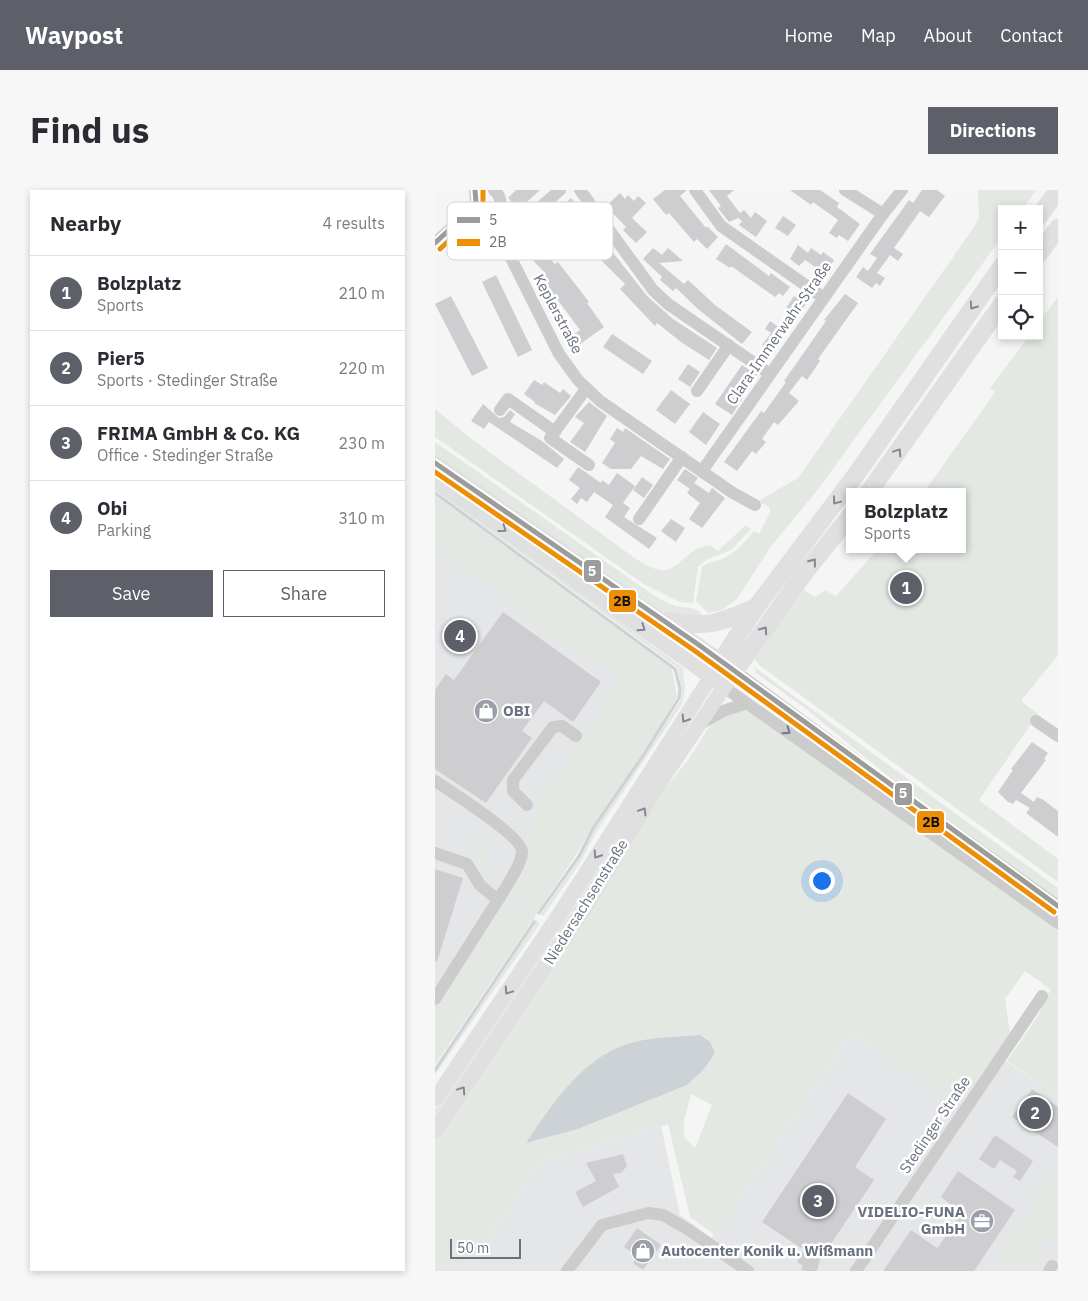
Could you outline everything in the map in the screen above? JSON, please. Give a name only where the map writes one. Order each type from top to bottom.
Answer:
[{"type":"highway","points":[[1043,211],[1058,191]]},
{"type":"highway","points":[[1042,250],[1058,228]]},
{"type":"highway","points":[[721,661],[757,606],[855,476],[998,272]]},
{"type":"highway","points":[[872,488],[998,310]]},
{"type":"highway","points":[[735,671],[798,583],[846,521]]},
{"type":"highway","points":[[664,621],[696,625],[714,624],[726,621],[757,606]]},
{"type":"main road","points":[[435,462],[735,671]]},
{"type":"main road","points":[[435,480],[725,687]]},
{"type":"main road","name":"Niedersachsenstraße","points":[[435,1099],[566,904],[721,661]]},
{"type":"main road","name":"Niedersachsenstraße","points":[[435,1131],[588,903],[657,787],[735,671]]},
{"type":"street","points":[[494,190],[499,197],[500,202]]},
{"type":"street","points":[[547,202],[561,190]]},
{"type":"street","points":[[580,190],[589,202]]},
{"type":"street","points":[[695,190],[721,226],[824,298]]},
{"type":"street","points":[[845,190],[883,214]]},
{"type":"street","name":"Clara-Immerwahr-Straße","points":[[702,470],[883,214],[902,190]]},
{"type":"street","points":[[435,243],[447,232]]},
{"type":"street","points":[[613,235],[653,290],[668,304],[770,374]]},
{"type":"street","name":"Keplerstraße","points":[[512,260],[559,354],[586,388],[682,457],[747,502],[755,505]]},
{"type":"street","points":[[697,391],[729,345]]},
{"type":"street","points":[[586,388],[550,438],[589,465]]},
{"type":"street","points":[[500,410],[507,399],[555,432]]},
{"type":"street","points":[[639,519],[682,457]]},
{"type":"street","points":[[735,671],[890,786],[1058,906]]},
{"type":"street","points":[[725,687],[1058,923]]},
{"type":"street","points":[[699,724],[716,714],[747,702]]},
{"type":"street","points":[[1036,721],[1058,736]]},
{"type":"street","points":[[527,805],[513,791],[513,780],[553,727],[562,726],[576,736]]},
{"type":"street","points":[[435,781],[519,842],[522,851],[520,861],[498,900],[473,938],[476,947],[465,966],[456,967],[435,999]]},
{"type":"street","points":[[435,853],[467,864],[483,888],[498,900]]},
{"type":"street","name":"Stedinger Straße","points":[[856,1271],[1042,996]]},
{"type":"street","points":[[567,1271],[602,1225],[648,1213],[663,1215],[689,1230],[748,1271]]},
{"type":"shaded area","points":[[978,190],[1036,190],[1026,205],[998,205],[998,242],[816,492],[772,545],[736,600],[722,610],[708,613],[696,601],[702,567],[733,553],[754,531],[759,534],[770,512],[770,508],[758,501],[798,478],[979,218]]},
{"type":"shaded area","points":[[1058,297],[1058,655],[1021,701],[1038,714],[979,800],[1058,859],[1058,882],[759,665],[754,659],[801,588],[815,597],[825,590],[836,596],[874,553],[966,553],[966,488],[927,488],[995,392],[990,388],[1026,340],[1043,340],[1043,317]]},
{"type":"shaded area","points":[[435,409],[473,440],[648,566],[667,570],[704,546],[712,546],[718,551],[746,525],[751,529],[731,550],[706,560],[698,567],[693,603],[680,602],[645,585],[435,437]]},
{"type":"shaded area","points":[[435,442],[661,600],[675,606],[694,609],[702,614],[704,619],[672,615],[658,609],[435,454]]},
{"type":"shaded area","points":[[435,485],[683,668],[685,689],[682,704],[597,831],[578,866],[543,916],[507,895],[527,855],[537,806],[549,786],[580,744],[581,735],[598,716],[599,708],[616,684],[615,679],[606,667],[588,660],[513,607],[514,602],[435,546],[435,495],[672,669],[677,696],[664,720],[538,912],[541,914],[573,867],[595,828],[680,701],[682,691],[677,667],[435,491]]},
{"type":"shaded area","points":[[435,504],[677,696],[664,720],[582,843],[578,852],[435,1065]]},
{"type":"shaded area","points":[[754,667],[1058,888],[1058,900],[905,790],[810,712],[756,673]]},
{"type":"shaded area","points":[[757,700],[1058,913],[1058,916]]},
{"type":"shaded area","points":[[743,710],[755,713],[1058,930],[1058,1097],[1007,1061],[1040,1013],[1041,1004],[1051,990],[1025,971],[1005,999],[1010,1033],[961,1104],[851,1032],[828,1070],[714,1234],[690,1217],[668,1124],[542,1161],[464,1271],[435,1271],[435,1140],[593,906],[659,796],[688,760],[711,724],[722,715]],"holes":[[[699,1036],[687,1085],[578,1129],[526,1143],[572,1083],[586,1069],[616,1048],[642,1040]],[[691,1094],[712,1105],[695,1148],[684,1137],[684,1121]]]},
{"type":"shaded area","points":[[660,767],[592,885],[435,1119],[435,1110]]},
{"type":"shaded area","points":[[438,771],[508,822],[516,810],[521,816],[519,826],[509,827],[435,774]]},
{"type":"shaded area","points":[[492,836],[500,839],[493,838],[481,874],[487,877],[485,881],[479,873],[476,860],[477,851],[478,846]]},
{"type":"shaded area","points":[[504,900],[539,922],[539,925],[435,1075],[435,1071],[535,923],[532,921],[435,1065],[435,1010],[460,969],[466,967],[479,947],[477,942]]},
{"type":"shaded area","points":[[851,1032],[967,1107],[1000,1057],[1058,1097],[1058,1271],[464,1271],[542,1161],[661,1126],[680,1215],[711,1238],[828,1070]]},
{"type":"shaded area","points":[[700,1035],[710,1042],[715,1053],[704,1069],[687,1085],[578,1129],[526,1143],[547,1112],[571,1082],[600,1057],[616,1048],[642,1040]]},
{"type":"shaded area","points":[[1055,1170],[1058,1172],[1058,1245],[1047,1238],[1024,1271],[1009,1271],[1003,1266],[999,1271],[988,1271]]},
{"type":"building","points":[[516,190],[540,190],[527,202],[512,202],[508,198]]},
{"type":"building","points":[[665,190],[687,190],[680,196],[706,228],[707,226],[718,237],[707,249],[697,239],[694,242],[669,213],[666,215],[653,199]]},
{"type":"building","points":[[709,190],[734,190],[727,196],[740,213],[744,210],[751,218],[755,212],[767,221],[756,237],[739,225],[742,221],[738,218],[729,222],[718,208],[721,206]]},
{"type":"building","points":[[790,190],[820,190],[839,203],[837,207],[860,224],[848,241],[839,235],[837,238],[829,233],[838,220],[813,202],[811,205]]},
{"type":"building","points":[[922,190],[937,190],[945,196],[929,217],[920,211],[894,248],[903,254],[898,261],[890,255],[877,273],[885,278],[880,286],[876,283],[872,288],[856,277],[863,267],[868,271],[877,258],[870,254],[909,200],[913,203]]},
{"type":"building","points":[[620,193],[625,199],[628,195],[634,201],[638,196],[646,203],[632,218],[647,232],[636,243],[623,230],[626,227],[613,213],[613,202],[610,202]]},
{"type":"building","points":[[571,198],[575,202],[566,202]]},
{"type":"building","points":[[783,216],[796,225],[788,236],[775,228]]},
{"type":"building","points":[[726,244],[769,276],[771,273],[790,287],[783,296],[779,293],[775,297],[731,266],[730,268],[716,259]]},
{"type":"building","points":[[798,245],[808,253],[811,248],[821,255],[823,252],[834,260],[825,274],[805,260],[799,266],[790,259]]},
{"type":"building","points":[[653,248],[662,255],[668,248],[683,261],[659,263],[684,284],[688,280],[715,305],[752,332],[742,344],[698,309],[676,288],[673,291],[660,280],[662,277],[643,259]]},
{"type":"building","points":[[613,253],[647,296],[673,319],[717,348],[709,360],[681,342],[657,323],[655,326],[620,289],[625,284],[601,260],[613,260]]},
{"type":"building","points":[[533,260],[551,260],[555,264],[558,262],[589,302],[587,303],[604,327],[576,347],[569,338],[580,330],[540,276],[545,273]]},
{"type":"building","points":[[496,275],[532,350],[518,357],[482,282]]},
{"type":"building","points":[[845,294],[858,303],[818,359],[820,361],[807,380],[802,376],[789,393],[799,401],[778,425],[774,422],[762,439],[766,442],[756,454],[752,451],[737,471],[724,462],[761,411],[764,413],[826,321],[824,320]]},
{"type":"building","points":[[451,296],[488,368],[472,376],[435,304]]},
{"type":"building","points":[[794,296],[806,304],[795,319],[784,311]]},
{"type":"building","points":[[770,321],[784,331],[779,339],[782,341],[773,353],[762,345],[771,333],[765,329]]},
{"type":"building","points":[[612,334],[652,361],[643,374],[603,347]]},
{"type":"building","points":[[688,364],[700,372],[690,387],[678,379]]},
{"type":"building","points":[[742,365],[757,375],[732,415],[715,404]]},
{"type":"building","points":[[534,380],[542,385],[544,382],[560,393],[563,389],[571,396],[555,415],[534,403],[524,394]]},
{"type":"building","points":[[671,390],[690,404],[675,424],[656,410]]},
{"type":"building","points":[[589,402],[607,416],[585,452],[570,442],[584,423],[575,417]]},
{"type":"building","points":[[483,404],[499,418],[504,417],[510,410],[515,414],[510,422],[542,441],[564,459],[557,468],[489,422],[484,429],[471,421]]},
{"type":"building","points":[[703,412],[720,424],[706,445],[689,432]]},
{"type":"building","points":[[617,428],[623,432],[625,428],[670,459],[663,469],[641,456],[631,469],[611,469],[602,463],[615,443],[610,439]]},
{"type":"building","points":[[578,467],[601,483],[602,480],[609,485],[617,473],[635,486],[623,503],[630,508],[624,517],[657,538],[649,549],[605,517],[613,505],[594,492],[587,502],[581,498],[577,504],[571,499],[580,488],[569,480]]},
{"type":"building","points":[[685,469],[698,478],[694,483],[709,493],[712,488],[725,498],[702,528],[689,519],[700,503],[687,493],[690,489],[677,480]]},
{"type":"building","points":[[642,477],[653,485],[644,498],[633,490]]},
{"type":"building","points":[[671,519],[685,528],[676,542],[661,531]]},
{"type":"building","name":"OBI","points":[[503,612],[601,682],[573,722],[544,701],[522,731],[532,738],[486,803],[435,769],[435,690],[446,674],[454,680]]},
{"type":"building","points":[[1032,742],[1048,753],[1044,759],[1046,760],[1021,793],[1034,802],[1037,797],[1042,799],[1058,811],[1058,837],[1026,813],[1030,808],[1016,800],[1013,804],[1008,802],[998,792],[1013,770],[1011,769]]},
{"type":"building","points":[[435,869],[463,878],[437,962],[435,961]]},
{"type":"building","points":[[1032,1089],[1058,1107],[1058,1147],[1012,1117]]},
{"type":"building","points":[[848,1093],[886,1119],[855,1167],[874,1180],[826,1251],[823,1249],[817,1271],[801,1270],[803,1266],[797,1262],[804,1250],[762,1222]]},
{"type":"building","points":[[995,1135],[1033,1161],[1020,1181],[1013,1177],[1017,1171],[1000,1160],[994,1169],[979,1159]]},
{"type":"building","points":[[623,1154],[627,1166],[621,1173],[613,1174],[619,1187],[583,1207],[575,1192],[596,1181],[586,1163]]},
{"type":"building","name":"VIDELIO-FUNA GmbH","points":[[958,1171],[1015,1210],[974,1271],[883,1271],[911,1230],[937,1248],[939,1246],[961,1212],[941,1197]]},
{"type":"building","name":"Autocenter Konik u. Wißmann","points":[[637,1228],[661,1245],[643,1270],[633,1263],[637,1256],[624,1247]]},
{"type":"waterway","points":[[435,493],[675,669],[680,689],[679,698],[644,754],[594,827],[579,856],[539,913]]},
{"type":"waterway","points":[[435,1070],[534,922]]},
{"type":"transit line","name":"5","points":[[475,190],[476,202]]},
{"type":"transit line","name":"2B","points":[[483,190],[483,202]]},
{"type":"transit line","name":"5","points":[[435,243],[447,232]]},
{"type":"transit line","name":"2B","points":[[440,249],[447,242]]},
{"type":"transit line","name":"5","points":[[435,463],[699,645],[1058,906]]},
{"type":"transit line","name":"2B","points":[[435,472],[695,651],[1054,912]]},
{"type":"place","name":"Bolzplatz","points":[[906,588]]},
{"type":"place","name":"Obi","points":[[460,636]]},
{"type":"place","name":"OBI","points":[[486,711]]},
{"type":"place","name":"Pier5","points":[[1035,1113]]},
{"type":"place","name":"FRIMA GmbH & Co. KG","points":[[818,1201]]},
{"type":"place","name":"VIDELIO-FUNA GmbH","points":[[982,1221]]},
{"type":"place","name":"Autocenter Konik u. Wißmann","points":[[643,1251]]}]
